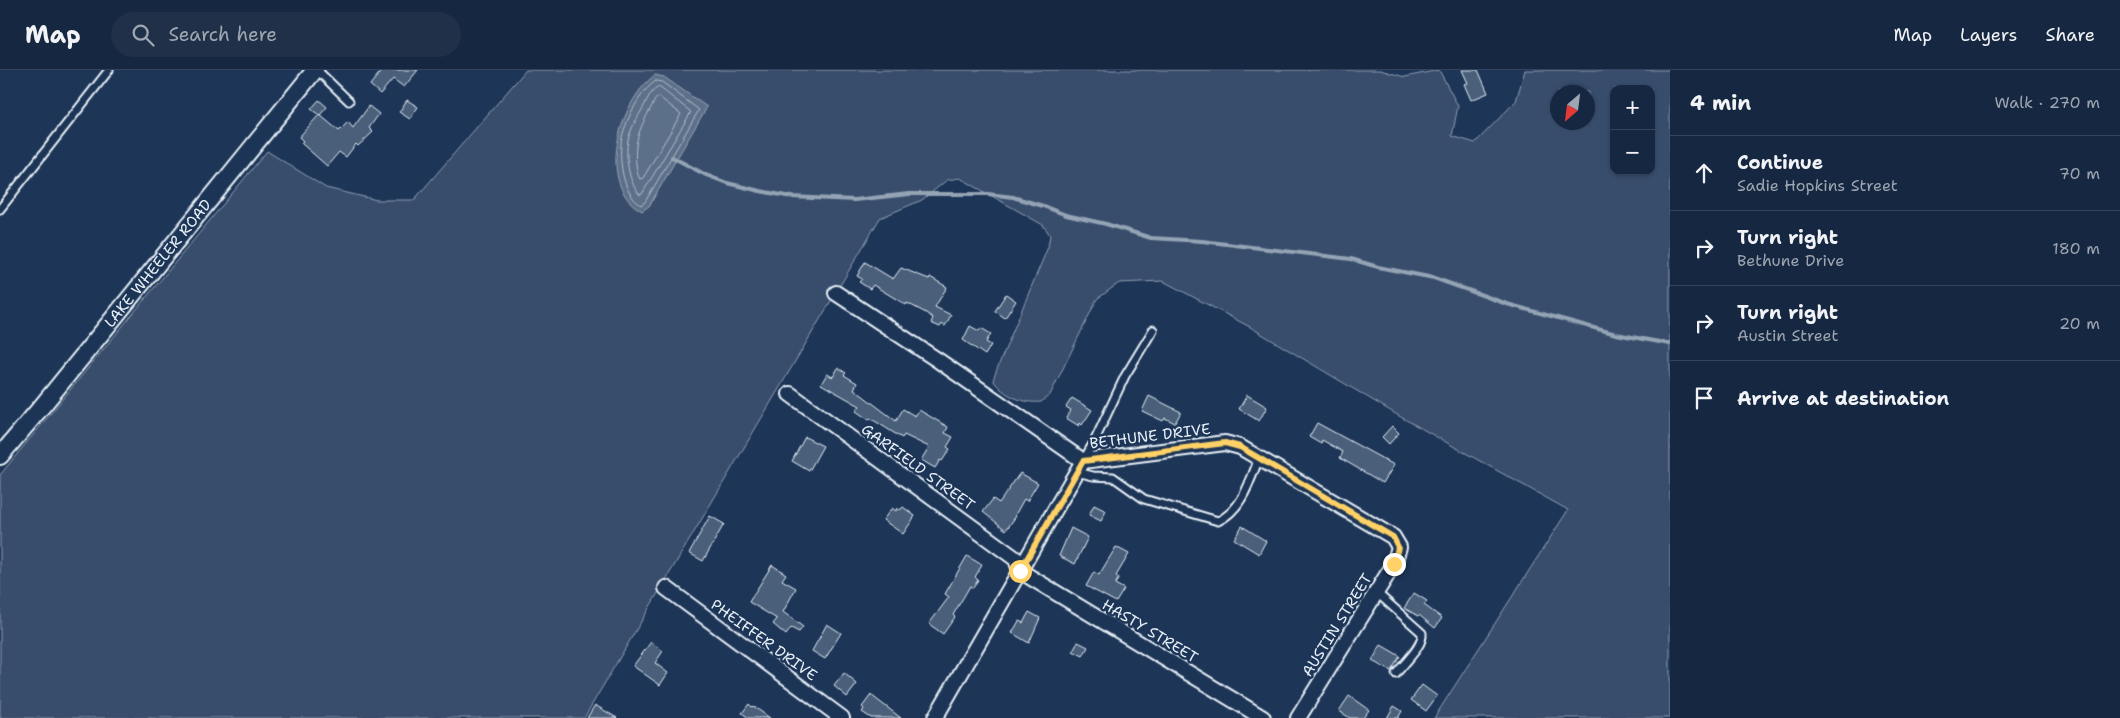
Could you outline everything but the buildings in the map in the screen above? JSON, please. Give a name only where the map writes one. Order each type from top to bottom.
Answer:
[{"type":"street","name":"LAKE WHEELER ROAD","points":[[0,456],[43,406],[316,70]]},
{"type":"street","name":"BETHUNE DRIVE","points":[[836,293],[939,360],[1064,446],[1080,467],[1225,443],[1240,447],[1393,537],[1398,547]]},
{"type":"street","name":"GARFIELD STREET","points":[[790,394],[1016,559],[1020,571]]},
{"type":"street","points":[[935,718],[1080,467]]},
{"type":"street","name":"AUSTIN STREET","points":[[1298,718],[1394,564],[1398,547]]},
{"type":"street","name":"HASTY STREET","points":[[1020,571],[1262,718]]},
{"type":"street","name":"PHEIFFER DRIVE","points":[[666,588],[842,718]]},
{"type":"lane","points":[[0,209],[110,70]]},
{"type":"lane","points":[[316,70],[350,100]]},
{"type":"lane","points":[[1153,330],[1125,376],[1080,467],[1093,476],[1114,477],[1144,499],[1218,521],[1226,517],[1236,507],[1259,458]]},
{"type":"lane","points":[[1376,592],[1422,633],[1423,638],[1420,646],[1396,674]]},
{"type":"shaded area","points":[[526,70],[1380,70],[1405,77],[1439,70],[1458,106],[1452,136],[1475,143],[1516,101],[1525,70],[1670,70],[1670,718],[1434,718],[1568,510],[1399,416],[1250,327],[1163,281],[1119,283],[1097,299],[1050,395],[1041,402],[1027,402],[1002,390],[993,380],[1048,247],[1050,235],[1043,225],[960,178],[947,180],[922,200],[880,218],[584,718],[0,718],[0,475],[267,151],[326,188],[377,200],[414,200]],"holes":[[[687,94],[706,107],[649,206]]]},
{"type":"water","points":[[655,75],[664,77],[707,107],[649,206],[642,211],[628,199],[619,183],[616,164],[617,143],[631,104],[642,87]]},
{"type":"waterway","points":[[672,157],[706,175],[727,183],[792,197],[854,200],[909,194],[988,194],[1013,197],[1066,215],[1106,224],[1151,238],[1202,241],[1351,259],[1378,267],[1434,278],[1507,304],[1616,334],[1670,344]]},
{"type":"route","points":[[1020,571],[1083,461],[1225,443],[1240,447],[1393,537],[1398,547],[1394,564]]}]
